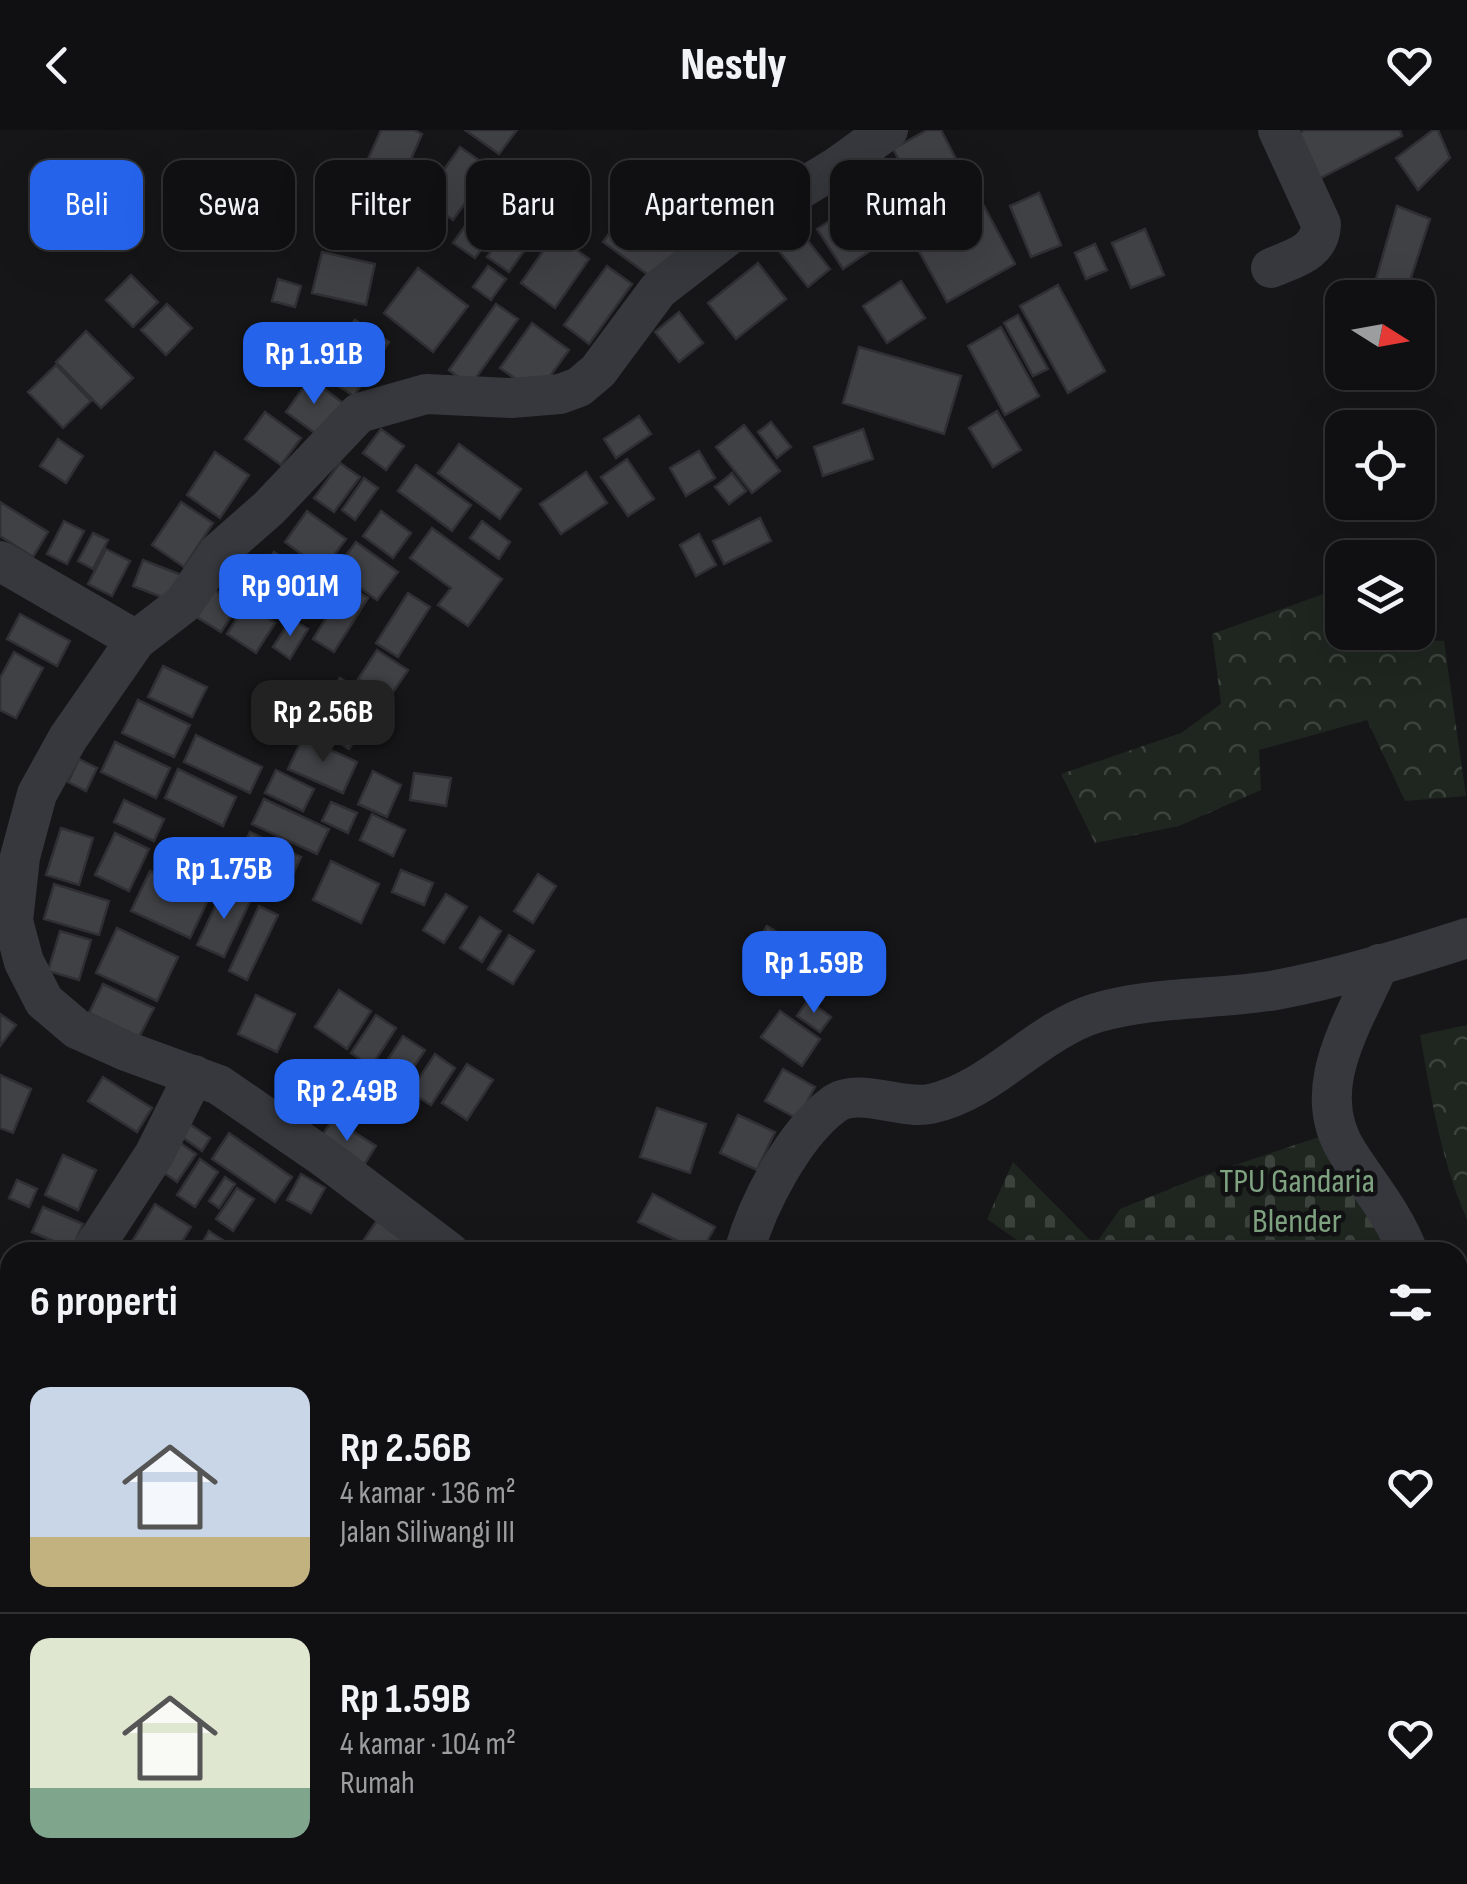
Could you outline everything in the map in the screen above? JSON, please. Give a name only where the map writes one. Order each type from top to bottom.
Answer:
[{"type":"street","points":[[436,1242],[325,1158],[219,1085],[126,1052],[77,1029],[44,1001],[7,927],[37,794],[68,738],[136,640],[183,604],[219,552],[268,508],[359,413],[426,394],[511,398],[560,394],[579,387],[598,371],[658,290],[742,225],[888,130]]},
{"type":"street","points":[[1271,268],[1310,251],[1321,237],[1321,224],[1278,130]]},
{"type":"street","points":[[0,561],[136,640]]},
{"type":"street","points":[[747,1242],[777,1172],[822,1114],[837,1101],[859,1098],[929,1104],[973,1087],[1050,1034],[1090,1015],[1124,1006],[1276,990],[1467,938]]},
{"type":"street","points":[[1379,964],[1337,1060],[1330,1104],[1333,1124],[1346,1150],[1386,1207],[1403,1242]]},
{"type":"street","points":[[97,1242],[154,1154],[194,1075]]},
{"type":"green space","points":[[1325,593],[1325,650],[1435,650],[1435,641],[1444,641],[1466,796],[1405,801],[1367,720],[1259,750],[1261,790],[1179,826],[1095,843],[1061,774],[1181,733],[1221,704],[1212,634]]},
{"type":"green space","points":[[1467,1025],[1467,1219],[1444,1152],[1420,1035]]},
{"type":"green space","name":"TPU Gandaria Blender","points":[[1319,1137],[1387,1242],[1097,1242],[1120,1209],[1202,1176]]},
{"type":"green space","name":"TPU Gandaria Blender","points":[[1013,1162],[1092,1242],[1020,1242],[987,1219]]},
{"type":"building","points":[[381,130],[414,130],[422,134],[411,160],[368,159]]},
{"type":"building","points":[[465,130],[517,130],[499,154]]},
{"type":"building","points":[[927,130],[941,130],[956,159],[899,160],[893,149]]},
{"type":"building","points":[[1305,130],[1400,130],[1402,136],[1315,181],[1294,136]]},
{"type":"building","points":[[1438,130],[1450,158],[1418,190],[1396,158]]},
{"type":"building","points":[[875,145],[885,160],[852,160]]},
{"type":"building","points":[[460,147],[479,160],[466,160],[466,202],[453,220],[446,215],[446,167]]},
{"type":"building","points":[[1039,193],[1061,245],[1031,257],[1010,206]]},
{"type":"building","points":[[1397,206],[1430,219],[1410,280],[1376,279]]},
{"type":"building","points":[[982,207],[1015,264],[947,302],[918,250],[982,250]]},
{"type":"building","points":[[830,221],[830,249],[817,229]]},
{"type":"building","points":[[466,225],[466,250],[481,250],[475,258],[453,243]]},
{"type":"building","points":[[1145,229],[1164,275],[1131,288],[1112,243]]},
{"type":"building","points":[[810,243],[830,269],[808,287],[778,250],[810,250]]},
{"type":"building","points":[[1095,244],[1107,270],[1086,279],[1075,253]]},
{"type":"building","points":[[492,250],[525,250],[509,272],[487,257]]},
{"type":"building","points":[[544,250],[577,250],[589,259],[555,308],[521,283]]},
{"type":"building","points":[[614,250],[687,250],[662,285]]},
{"type":"building","points":[[831,250],[871,250],[843,269]]},
{"type":"building","points":[[322,252],[375,264],[366,305],[312,293]]},
{"type":"building","points":[[758,263],[786,299],[736,339],[708,303]]},
{"type":"building","points":[[488,266],[506,279],[491,300],[473,287]]},
{"type":"building","points":[[607,266],[632,284],[589,344],[564,325]]},
{"type":"building","points":[[418,268],[468,306],[433,352],[384,313]]},
{"type":"building","points":[[131,275],[158,302],[133,327],[106,300]]},
{"type":"building","points":[[278,279],[301,286],[295,307],[272,301]]},
{"type":"building","points":[[901,281],[925,318],[887,343],[863,306]]},
{"type":"building","points":[[1058,285],[1105,371],[1068,393],[1020,306]]},
{"type":"building","points":[[167,304],[192,328],[166,355],[141,330]]},
{"type":"building","points":[[496,304],[518,319],[470,386],[449,370]]},
{"type":"building","points":[[679,312],[703,343],[679,362],[655,332]]},
{"type":"building","points":[[1018,315],[1048,369],[1033,376],[1004,323]]},
{"type":"building","points":[[355,320],[389,342],[354,396],[320,374]]},
{"type":"building","points":[[532,323],[569,350],[537,394],[500,368]]},
{"type":"building","points":[[1001,327],[1039,396],[1005,415],[968,346]]},
{"type":"building","points":[[86,331],[133,378],[101,408],[56,362]]},
{"type":"building","points":[[859,347],[961,376],[944,434],[843,403]]},
{"type":"building","points":[[56,365],[91,401],[63,428],[28,392]]},
{"type":"building","points":[[310,378],[343,403],[319,436],[286,412]]},
{"type":"building","points":[[997,411],[1021,450],[993,467],[969,428]]},
{"type":"building","points":[[265,412],[301,438],[281,465],[245,439]]},
{"type":"building","points":[[639,416],[651,434],[616,458],[604,439]]},
{"type":"building","points":[[771,422],[791,447],[777,458],[758,432]]},
{"type":"building","points":[[744,425],[780,471],[752,493],[716,447]]},
{"type":"building","points":[[381,429],[404,446],[386,470],[363,453]]},
{"type":"building","points":[[863,429],[873,459],[823,476],[814,447]]},
{"type":"building","points":[[58,439],[83,456],[66,483],[40,466]]},
{"type":"building","points":[[459,444],[521,489],[500,519],[438,473]]},
{"type":"building","points":[[699,451],[715,478],[686,496],[670,468]]},
{"type":"building","points":[[215,452],[249,475],[220,518],[187,495]]},
{"type":"building","points":[[627,459],[654,499],[628,516],[601,477]]},
{"type":"building","points":[[340,463],[360,477],[334,512],[314,498]]},
{"type":"building","points":[[416,465],[471,505],[452,531],[398,491]]},
{"type":"building","points":[[586,472],[607,503],[561,534],[540,504]]},
{"type":"building","points":[[732,473],[746,491],[729,504],[715,487]]},
{"type":"building","points":[[364,478],[378,488],[355,520],[342,510]]},
{"type":"building","points":[[0,502],[48,532],[33,557],[0,536]]},
{"type":"building","points":[[181,502],[213,523],[184,567],[152,545]]},
{"type":"building","points":[[307,511],[346,539],[323,570],[285,542]]},
{"type":"building","points":[[381,511],[411,533],[393,558],[363,536]]},
{"type":"building","points":[[760,518],[771,541],[724,564],[713,541]]},
{"type":"building","points":[[64,521],[84,531],[67,564],[47,554]]},
{"type":"building","points":[[482,521],[510,542],[499,559],[470,538]]},
{"type":"building","points":[[432,528],[502,579],[468,626],[438,605],[451,588],[410,558]]},
{"type":"building","points":[[93,533],[108,540],[93,569],[78,561]]},
{"type":"building","points":[[699,534],[716,565],[696,576],[680,545]]},
{"type":"building","points":[[356,542],[398,572],[377,600],[335,570]]},
{"type":"building","points":[[106,549],[130,561],[112,596],[88,584]]},
{"type":"building","points":[[274,552],[298,567],[286,586],[262,571]]},
{"type":"building","points":[[143,560],[184,576],[174,602],[133,586]]},
{"type":"building","points":[[243,566],[281,591],[268,612],[229,588]]},
{"type":"building","points":[[308,572],[333,588],[314,618],[290,602]]},
{"type":"building","points":[[347,585],[368,598],[334,652],[313,639]]},
{"type":"building","points":[[212,588],[238,605],[221,632],[195,616]]},
{"type":"building","points":[[408,593],[430,607],[398,657],[376,643]]},
{"type":"building","points":[[246,604],[275,623],[256,653],[227,634]]},
{"type":"building","points":[[20,614],[70,641],[57,666],[7,639]]},
{"type":"building","points":[[291,619],[308,629],[290,659],[273,647]]},
{"type":"building","points":[[377,650],[408,670],[389,698],[358,679]]},
{"type":"building","points":[[14,652],[43,668],[16,718],[0,710],[0,678]]},
{"type":"building","points":[[163,666],[207,687],[192,717],[148,697]]},
{"type":"building","points":[[340,678],[387,708],[374,729],[327,699]]},
{"type":"building","points":[[138,700],[190,725],[174,757],[122,733]]},
{"type":"building","points":[[321,704],[361,730],[349,749],[309,724]]},
{"type":"building","points":[[196,735],[262,767],[250,793],[184,762]]},
{"type":"building","points":[[303,737],[357,762],[343,793],[288,769]]},
{"type":"building","points":[[115,742],[170,768],[156,798],[101,772]]},
{"type":"building","points":[[79,759],[97,768],[86,791],[68,782]]},
{"type":"building","points":[[178,769],[236,797],[223,826],[165,798]]},
{"type":"building","points":[[276,770],[314,789],[303,811],[265,793]]},
{"type":"building","points":[[373,771],[401,785],[387,817],[358,804]]},
{"type":"building","points":[[414,773],[451,778],[446,806],[410,800]]},
{"type":"building","points":[[264,799],[329,829],[317,854],[252,824]]},
{"type":"building","points":[[124,800],[164,819],[154,841],[114,822]]},
{"type":"building","points":[[331,802],[357,813],[348,833],[322,821]]},
{"type":"building","points":[[372,814],[405,830],[393,856],[360,840]]},
{"type":"building","points":[[61,828],[93,838],[79,885],[46,875]]},
{"type":"building","points":[[250,832],[301,857],[282,898],[231,873]]},
{"type":"building","points":[[115,833],[149,849],[129,891],[95,875]]},
{"type":"building","points":[[331,861],[379,884],[361,923],[313,900]]},
{"type":"building","points":[[401,870],[433,883],[424,905],[392,892]]},
{"type":"building","points":[[150,871],[209,898],[190,938],[131,911]]},
{"type":"building","points":[[538,874],[556,886],[533,923],[514,911]]},
{"type":"building","points":[[54,884],[109,901],[99,935],[44,919]]},
{"type":"building","points":[[225,886],[251,899],[224,957],[197,945]]},
{"type":"building","points":[[446,894],[467,907],[444,943],[423,930]]},
{"type":"building","points":[[259,906],[278,915],[247,980],[229,971]]},
{"type":"building","points":[[480,917],[501,931],[482,962],[460,948]]},
{"type":"building","points":[[767,926],[795,943],[773,980],[744,963]]},
{"type":"building","points":[[117,928],[178,957],[157,1001],[96,973]]},
{"type":"building","points":[[60,931],[91,940],[79,980],[48,971]]},
{"type":"building","points":[[509,935],[534,951],[513,984],[488,969]]},
{"type":"building","points":[[103,984],[154,1008],[139,1037],[89,1013]]},
{"type":"building","points":[[339,990],[371,1011],[347,1049],[315,1027]]},
{"type":"building","points":[[256,995],[295,1014],[277,1052],[238,1034]]},
{"type":"building","points":[[808,1000],[831,1017],[820,1032],[797,1016]]},
{"type":"building","points":[[780,1011],[820,1039],[802,1066],[761,1037]]},
{"type":"building","points":[[0,1014],[16,1025],[0,1046]]},
{"type":"building","points":[[376,1015],[396,1028],[371,1067],[351,1053]]},
{"type":"building","points":[[403,1036],[425,1050],[399,1089],[378,1075]]},
{"type":"building","points":[[435,1054],[455,1068],[431,1105],[410,1092]]},
{"type":"building","points":[[467,1064],[493,1080],[467,1120],[442,1103]]},
{"type":"building","points":[[783,1069],[815,1087],[798,1119],[765,1101]]},
{"type":"building","points":[[0,1075],[31,1089],[13,1133],[0,1128]]},
{"type":"building","points":[[103,1077],[152,1108],[137,1132],[88,1101]]},
{"type":"building","points":[[657,1108],[706,1124],[690,1173],[640,1157]]},
{"type":"building","points":[[738,1115],[775,1132],[757,1170],[720,1153]]},
{"type":"building","points":[[333,1119],[376,1146],[361,1170],[318,1142]]},
{"type":"building","points":[[187,1122],[210,1138],[202,1151],[179,1135]]},
{"type":"building","points":[[229,1133],[292,1177],[275,1202],[212,1159]]},
{"type":"building","points":[[179,1142],[196,1154],[177,1182],[160,1170]]},
{"type":"building","points":[[63,1155],[96,1170],[78,1210],[45,1195]]},
{"type":"building","points":[[200,1159],[218,1172],[195,1207],[177,1195]]},
{"type":"building","points":[[301,1174],[325,1188],[311,1213],[287,1200]]},
{"type":"building","points":[[225,1177],[235,1184],[219,1208],[209,1201]]},
{"type":"building","points":[[17,1180],[37,1189],[29,1207],[9,1198]]},
{"type":"building","points":[[237,1188],[254,1199],[233,1231],[216,1219]]},
{"type":"building","points":[[653,1194],[715,1227],[707,1242],[680,1242],[638,1222]]},
{"type":"building","points":[[155,1204],[191,1227],[182,1242],[133,1240]]},
{"type":"building","points":[[43,1207],[83,1224],[75,1242],[56,1242],[32,1232]]},
{"type":"building","points":[[382,1213],[414,1242],[362,1242]]},
{"type":"building","points":[[209,1231],[226,1242],[203,1242]]}]
